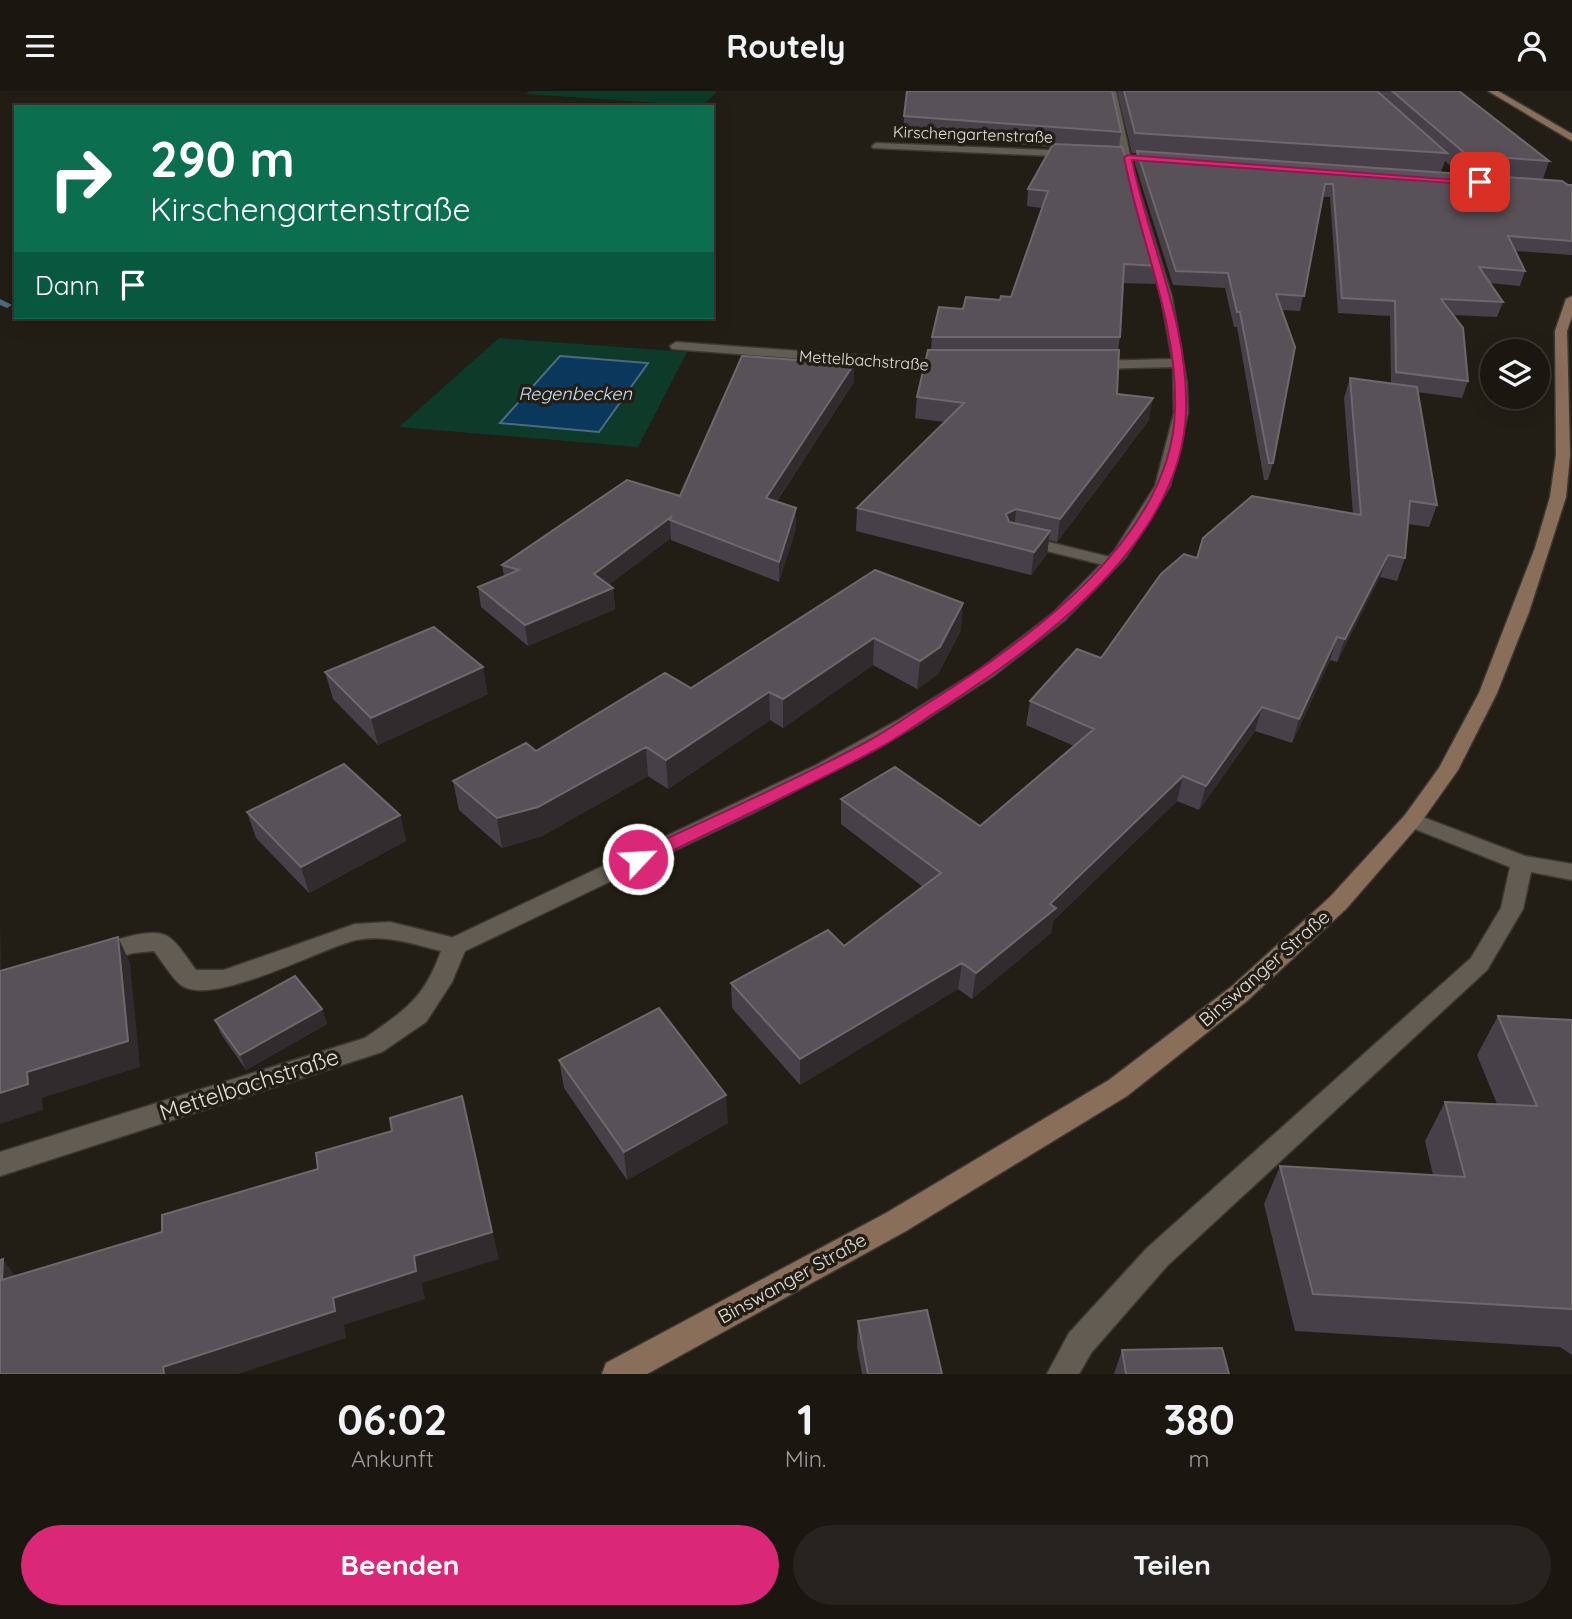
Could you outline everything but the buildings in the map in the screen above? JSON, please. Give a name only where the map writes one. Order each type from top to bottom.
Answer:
[{"type":"main road","points":[[1492,91],[1572,138]]},
{"type":"main road","name":"Binswanger Straße","points":[[617,1374],[896,1221],[1118,1088],[1238,994],[1338,903],[1412,820],[1447,770],[1488,693],[1544,548],[1568,456],[1561,331],[1572,299]]},
{"type":"street","points":[[79,961],[132,944],[160,942],[190,979],[225,979],[355,932],[390,930],[456,946],[877,743],[988,672],[1051,623],[1112,562],[1158,498],[1175,452],[1181,413],[1179,363],[1168,306],[1133,187],[1112,91]]},
{"type":"street","name":"Kirschengartenstraße","points":[[876,146],[1080,154]]},
{"type":"street","name":"Mettelbachstraße","points":[[676,346],[901,364],[968,366]]},
{"type":"street","points":[[1074,365],[1179,363]]},
{"type":"street","points":[[1013,538],[1112,562]]},
{"type":"street","points":[[1412,820],[1522,863],[1572,871]]},
{"type":"street","points":[[1062,1374],[1080,1343],[1157,1257],[1479,964],[1512,909],[1522,863]]},
{"type":"street","name":"Mettelbachstraße","points":[[0,1164],[373,1045],[417,1015],[444,976],[456,946]]},
{"type":"green space","points":[[529,91],[717,91],[704,105],[526,94]]},
{"type":"green space","points":[[499,338],[687,352],[638,447],[399,427]]},
{"type":"water","name":"Regenbecken","points":[[560,356],[648,363],[599,432],[500,423]]},
{"type":"waterway","points":[[0,302],[7,305]]},
{"type":"route","points":[[638,859],[877,743],[988,672],[1051,623],[1129,542],[1158,498],[1175,452],[1181,413],[1179,363],[1168,306],[1133,187],[1128,157],[1480,182]]}]
